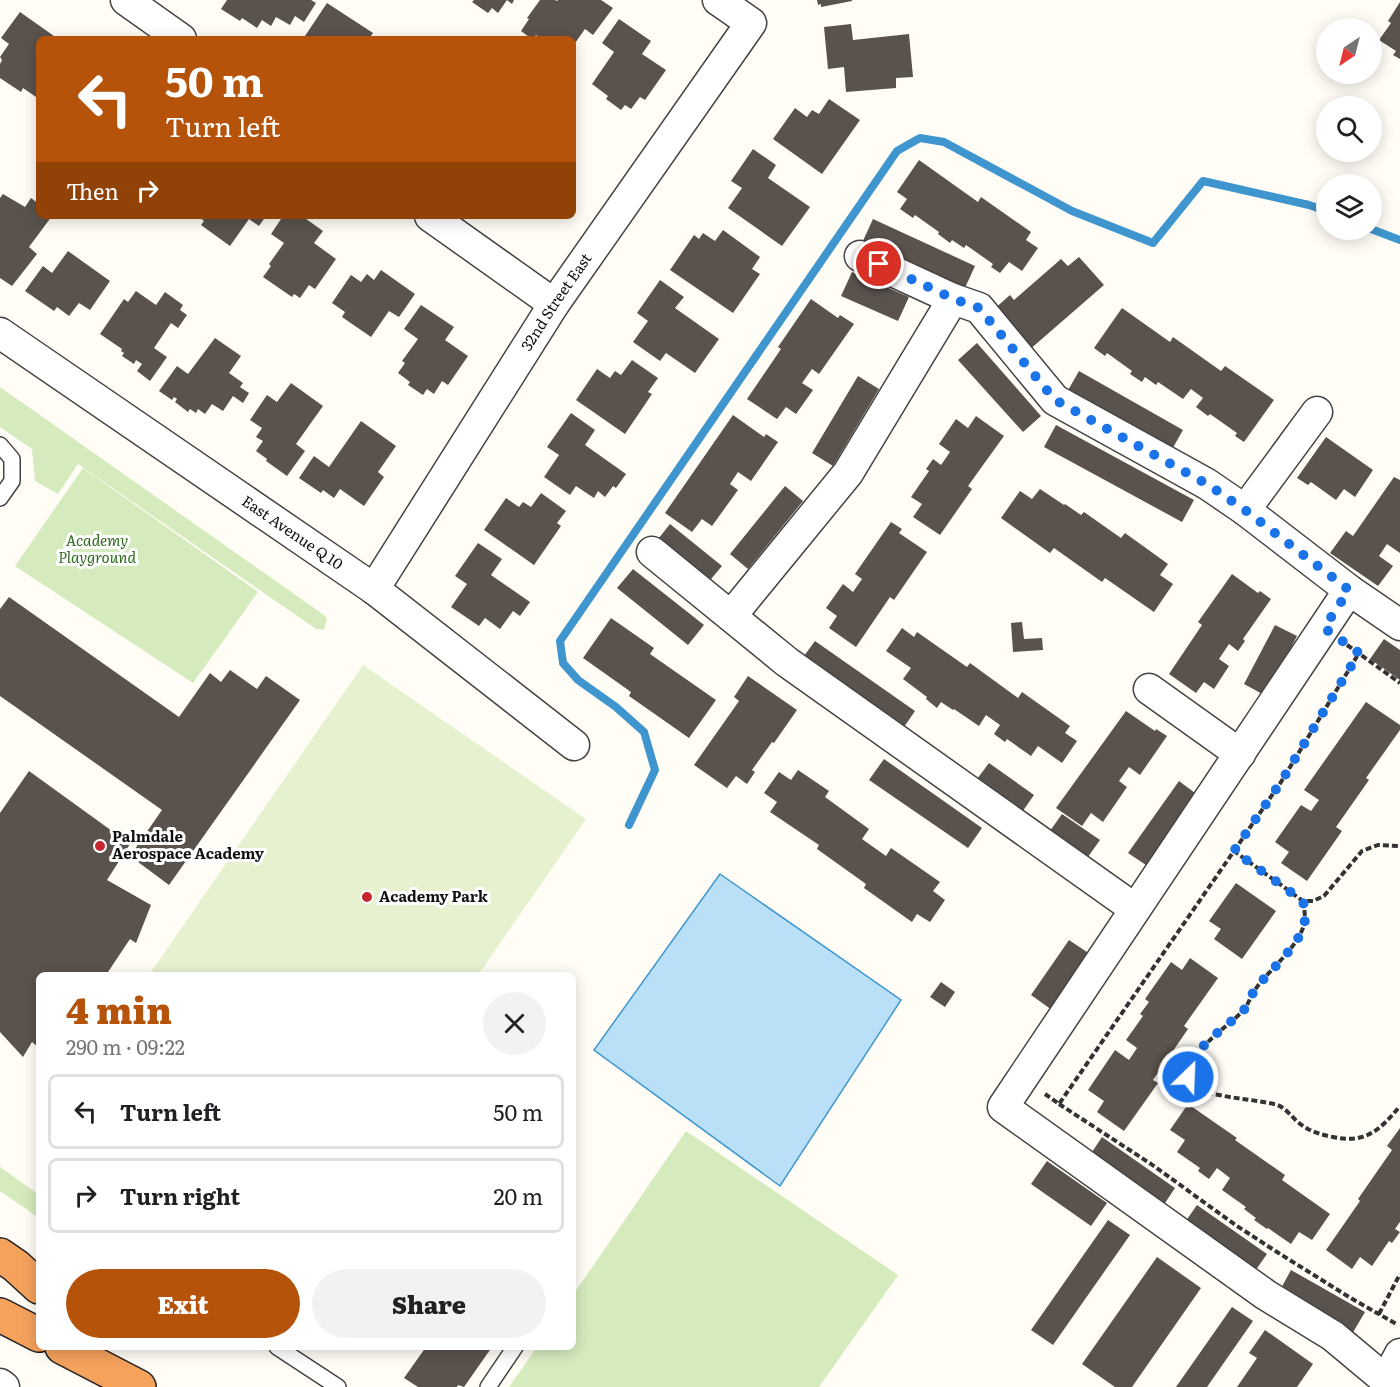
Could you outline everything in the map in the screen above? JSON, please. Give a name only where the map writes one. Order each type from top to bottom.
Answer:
[{"type":"highway","points":[[0,1255],[36,1284]]},
{"type":"highway","points":[[0,1315],[36,1333]]},
{"type":"highway","points":[[68,1350],[139,1387]]},
{"type":"highway","points":[[107,1350],[148,1387]]},
{"type":"street","points":[[126,0],[177,36]]},
{"type":"street","name":"32nd Street East","points":[[374,589],[554,304],[751,23],[718,0]]},
{"type":"street","points":[[434,219],[554,304]]},
{"type":"street","points":[[860,256],[979,308],[1055,400],[1207,484],[1245,510],[1349,590],[1400,625]]},
{"type":"street","points":[[731,616],[848,473],[954,299]]},
{"type":"street","name":"East Avenue Q 10","points":[[0,333],[374,589],[574,745]]},
{"type":"street","points":[[1245,510],[1317,411]]},
{"type":"street","points":[[652,552],[786,662],[1135,909]]},
{"type":"street","points":[[1349,590],[1003,1107],[1266,1295],[1333,1336],[1390,1383],[1400,1354]]},
{"type":"street","points":[[1149,689],[1240,754]]},
{"type":"street","points":[[0,1384],[4,1387]]},
{"type":"lane","points":[[0,445],[12,459],[12,480],[0,498]]},
{"type":"lane","points":[[282,1350],[338,1387]]},
{"type":"lane","points":[[488,1387],[513,1350]]},
{"type":"path","points":[[1324,628],[1400,683]]},
{"type":"path","points":[[1059,1104],[1281,782],[1359,653]]},
{"type":"path","points":[[1234,851],[1303,901],[1313,901],[1324,896],[1362,851],[1378,845],[1400,846]]},
{"type":"path","points":[[1303,901],[1305,921],[1289,951],[1266,975],[1245,1008],[1204,1045],[1189,1068],[1188,1077],[1200,1090],[1207,1093],[1278,1104],[1304,1127],[1320,1135],[1342,1139],[1360,1139],[1375,1131],[1400,1106]]},
{"type":"path","points":[[1022,1078],[1267,1245],[1400,1326]]},
{"type":"path","points":[[1379,1314],[1400,1274]]},
{"type":"green space","points":[[0,387],[324,615],[327,619],[324,630],[316,629],[78,464],[58,494],[35,481],[32,449],[0,427]]},
{"type":"green space","name":"Academy Playground","points":[[83,468],[258,592],[193,683],[15,566]]},
{"type":"green space","name":"Academy Park","points":[[363,665],[586,819],[480,972],[151,972]]},
{"type":"green space","points":[[686,1131],[898,1275],[819,1387],[509,1387],[535,1350],[576,1350],[576,1291]]},
{"type":"green space","points":[[0,1167],[36,1193],[36,1216],[0,1191]]},
{"type":"water","points":[[720,874],[901,1000],[780,1186],[594,1050]]},
{"type":"building","points":[[227,0],[311,0],[316,3],[304,22],[295,16],[290,25],[276,17],[271,26],[262,20],[257,28],[242,18],[240,21],[221,9]]},
{"type":"building","points":[[474,0],[507,0],[498,13],[492,8],[488,13],[472,2]]},
{"type":"building","points":[[540,0],[601,0],[613,8],[593,35],[585,29],[576,42],[576,36],[528,36],[521,31],[529,19],[527,18]]},
{"type":"building","points":[[817,0],[852,0],[852,1],[821,7]]},
{"type":"building","points":[[1400,2],[1400,59],[1393,55],[1396,51],[1382,42],[1382,36],[1391,23],[1388,21]]},
{"type":"building","points":[[327,3],[373,33],[371,36],[305,36]]},
{"type":"building","points":[[20,12],[54,36],[36,36],[36,97],[23,88],[21,92],[0,78],[2,60],[0,57],[9,44],[1,38]]},
{"type":"building","points":[[619,19],[651,41],[642,54],[666,70],[645,100],[640,97],[631,109],[625,105],[621,110],[606,99],[608,96],[592,84],[614,52],[602,43]]},
{"type":"building","points":[[851,24],[853,40],[909,34],[913,77],[896,78],[896,88],[846,92],[844,67],[828,69],[824,27]]},
{"type":"building","points":[[829,99],[860,120],[822,174],[773,139],[795,108],[807,117],[812,110],[819,114]]},
{"type":"building","points":[[753,149],[776,165],[768,178],[810,207],[782,246],[728,208],[742,188],[731,181]]},
{"type":"building","points":[[919,160],[978,202],[981,197],[1031,232],[1026,240],[1038,248],[1022,271],[1009,262],[1000,273],[991,267],[993,264],[966,245],[964,248],[952,240],[950,243],[915,215],[913,218],[900,209],[907,199],[897,192]]},
{"type":"building","points":[[3,194],[25,207],[31,198],[36,202],[36,219],[50,219],[29,247],[37,254],[12,286],[0,278],[0,198]]},
{"type":"building","points":[[202,219],[249,219],[230,246],[201,225],[204,221]]},
{"type":"building","points":[[249,219],[264,219],[259,226]]},
{"type":"building","points":[[281,219],[306,219],[323,231],[314,243],[336,259],[315,289],[309,285],[300,298],[294,294],[292,297],[263,277],[284,243],[271,234]]},
{"type":"building","points":[[873,219],[975,266],[964,290],[862,243]]},
{"type":"building","points":[[723,230],[760,257],[752,269],[760,274],[733,313],[670,270],[694,235],[699,239],[703,233],[715,241]]},
{"type":"building","points":[[68,251],[110,281],[90,310],[79,303],[69,316],[57,307],[54,311],[25,291],[43,266],[52,273]]},
{"type":"building","points":[[1079,257],[1104,285],[1028,351],[993,310],[1010,295],[1014,300],[1061,259],[1068,266]]},
{"type":"building","points":[[381,270],[415,294],[399,317],[389,311],[371,337],[342,317],[345,312],[332,303],[351,275],[361,282],[367,274],[374,280]]},
{"type":"building","points":[[852,272],[909,297],[898,321],[841,296]]},
{"type":"building","points":[[660,280],[684,297],[675,308],[719,339],[695,373],[666,353],[660,361],[633,342],[648,321],[637,313]]},
{"type":"building","points":[[136,291],[156,305],[165,292],[183,305],[180,310],[187,315],[178,328],[171,323],[154,348],[167,357],[150,381],[137,371],[142,364],[136,360],[134,364],[122,356],[124,353],[122,349],[100,334],[124,299],[128,302]]},
{"type":"building","points":[[811,299],[838,318],[840,315],[854,324],[819,374],[812,369],[802,383],[813,390],[796,414],[786,407],[777,419],[747,399],[781,349],[778,347]]},
{"type":"building","points":[[421,305],[454,327],[445,340],[468,356],[448,385],[442,381],[434,394],[427,389],[423,395],[408,385],[410,382],[398,373],[405,363],[402,361],[418,339],[404,329]]},
{"type":"building","points":[[1122,308],[1170,342],[1173,337],[1221,371],[1225,366],[1274,400],[1244,442],[1235,436],[1237,433],[1196,407],[1203,398],[1191,389],[1183,399],[1158,382],[1156,385],[1145,377],[1142,382],[1130,374],[1132,371],[1107,353],[1105,356],[1094,348]]},
{"type":"building","points":[[215,338],[241,356],[229,373],[243,383],[240,387],[249,393],[243,403],[233,396],[223,411],[212,404],[205,414],[198,409],[196,413],[190,409],[188,412],[175,402],[177,399],[174,397],[172,400],[159,391],[177,366],[188,374]]},
{"type":"building","points":[[977,343],[1041,416],[1023,432],[958,360]]},
{"type":"building","points":[[632,360],[658,378],[648,392],[652,394],[625,434],[576,400],[597,369],[610,378],[615,371],[621,375]]},
{"type":"building","points":[[1079,371],[1183,430],[1171,451],[1067,392]]},
{"type":"building","points":[[858,376],[879,389],[833,466],[812,453]]},
{"type":"building","points":[[291,383],[323,406],[296,444],[305,451],[287,476],[256,451],[263,441],[256,437],[262,428],[250,420],[267,395],[277,402]]},
{"type":"building","points":[[571,413],[595,430],[585,445],[626,474],[616,488],[613,486],[605,497],[598,491],[594,498],[576,486],[570,495],[544,477],[559,455],[547,447]]},
{"type":"building","points":[[733,415],[764,437],[766,434],[778,442],[751,481],[738,472],[730,484],[738,490],[712,526],[702,519],[692,532],[665,513]]},
{"type":"building","points":[[976,416],[1004,436],[968,486],[972,489],[940,535],[913,517],[922,504],[911,497],[929,471],[926,469],[933,459],[941,465],[950,452],[939,444],[956,419],[968,428]]},
{"type":"building","points":[[361,421],[396,446],[378,472],[384,477],[364,506],[340,489],[334,498],[323,490],[321,493],[299,478],[314,456],[329,467]]},
{"type":"building","points":[[1056,425],[1194,500],[1182,522],[1044,447]]},
{"type":"building","points":[[1326,437],[1373,470],[1355,497],[1344,489],[1336,500],[1311,482],[1308,485],[1297,478]]},
{"type":"building","points":[[1394,477],[1400,480],[1400,553],[1387,544],[1379,556],[1393,566],[1378,586],[1330,553],[1346,531],[1353,536]]},
{"type":"building","points":[[785,486],[803,501],[748,569],[730,554]]},
{"type":"building","points":[[1040,489],[1081,515],[1084,512],[1121,538],[1125,533],[1168,564],[1160,575],[1173,584],[1154,612],[1105,578],[1102,582],[1054,548],[1050,553],[1001,518],[1020,491],[1032,499]]},
{"type":"building","points":[[541,493],[566,511],[557,523],[561,526],[534,565],[484,530],[506,498],[519,507],[523,502],[531,507]]},
{"type":"building","points":[[891,522],[902,529],[899,533],[927,552],[894,600],[890,597],[856,647],[829,628],[837,616],[826,608],[843,584],[853,592],[862,579],[855,574]]},
{"type":"building","points":[[670,524],[722,566],[706,585],[655,543]]},
{"type":"building","points":[[478,543],[502,559],[491,575],[530,602],[520,616],[513,611],[500,629],[485,618],[479,626],[451,607],[467,584],[455,576]]},
{"type":"building","points":[[633,569],[704,625],[688,645],[617,588]]},
{"type":"building","points":[[1232,574],[1258,593],[1260,591],[1271,599],[1243,639],[1245,641],[1238,651],[1229,644],[1219,659],[1229,666],[1214,689],[1204,682],[1196,693],[1169,674],[1202,625],[1198,622]]},
{"type":"building","points":[[9,597],[179,717],[210,673],[221,682],[230,670],[257,689],[266,676],[300,700],[169,885],[130,856],[162,810],[0,696],[0,609]]},
{"type":"building","points":[[611,618],[654,648],[650,654],[716,700],[689,738],[629,696],[631,692],[583,658]]},
{"type":"building","points":[[1022,622],[1024,639],[1042,638],[1043,650],[1013,652],[1011,623]]},
{"type":"building","points":[[1275,625],[1297,636],[1266,696],[1244,684]]},
{"type":"building","points":[[902,628],[914,637],[917,632],[967,667],[970,663],[1018,698],[1022,692],[1070,726],[1065,733],[1077,741],[1062,763],[1038,746],[1031,756],[1007,739],[1005,742],[994,734],[1000,725],[986,715],[979,726],[941,702],[937,708],[926,699],[927,697],[903,679],[911,668],[886,651]]},
{"type":"building","points":[[1384,639],[1400,650],[1400,680],[1370,659]]},
{"type":"building","points":[[815,641],[915,711],[902,730],[801,660]]},
{"type":"building","points":[[748,676],[797,710],[752,770],[755,772],[747,784],[736,776],[727,788],[694,765],[739,701],[734,697]]},
{"type":"building","points":[[1366,702],[1400,725],[1400,730],[1366,778],[1369,780],[1336,827],[1342,831],[1307,881],[1281,863],[1289,852],[1275,842],[1301,805],[1311,811],[1319,800],[1304,790]]},
{"type":"building","points":[[1126,711],[1155,731],[1156,729],[1167,736],[1140,775],[1129,767],[1119,781],[1127,787],[1103,822],[1091,813],[1082,826],[1056,808]]},
{"type":"building","points":[[884,759],[982,828],[968,848],[869,780]]},
{"type":"building","points":[[989,763],[1034,795],[1020,815],[974,783]]},
{"type":"building","points":[[798,770],[829,791],[825,797],[869,829],[862,839],[886,856],[891,848],[940,882],[933,891],[945,900],[930,922],[917,914],[912,922],[864,888],[866,884],[817,849],[819,845],[770,812],[777,802],[764,793],[779,772],[791,780]]},
{"type":"building","points":[[29,771],[130,844],[107,880],[151,905],[136,943],[130,939],[108,972],[36,972],[36,1045],[32,1042],[23,1057],[0,1032],[0,813]]},
{"type":"building","points":[[1179,781],[1199,796],[1149,867],[1128,853]]},
{"type":"building","points":[[1062,814],[1100,840],[1085,861],[1047,835]]},
{"type":"building","points":[[1236,883],[1276,911],[1242,959],[1214,939],[1221,929],[1209,921]]},
{"type":"building","points":[[1069,940],[1090,954],[1052,1010],[1031,995]]},
{"type":"building","points":[[1190,958],[1218,978],[1184,1026],[1188,1029],[1153,1080],[1158,1083],[1124,1131],[1097,1112],[1104,1101],[1088,1090],[1115,1050],[1129,1060],[1137,1048],[1126,1040],[1143,1016],[1140,1014],[1149,1002],[1145,999],[1171,962],[1182,970]]},
{"type":"building","points":[[941,982],[955,992],[945,1007],[930,997]]},
{"type":"building","points":[[1188,1104],[1285,1175],[1282,1180],[1330,1214],[1312,1240],[1299,1232],[1291,1244],[1267,1229],[1254,1220],[1256,1218],[1244,1209],[1246,1207],[1222,1190],[1230,1178],[1217,1168],[1209,1179],[1198,1171],[1200,1168],[1177,1152],[1185,1140],[1170,1130]]},
{"type":"building","points":[[1400,1128],[1400,1222],[1395,1229],[1400,1232],[1392,1243],[1389,1241],[1372,1266],[1360,1257],[1352,1269],[1326,1250],[1392,1150],[1387,1146]]},
{"type":"building","points":[[1102,1137],[1175,1188],[1161,1209],[1088,1158]]},
{"type":"building","points":[[1047,1161],[1107,1203],[1091,1226],[1031,1184]]},
{"type":"building","points":[[1197,1205],[1267,1254],[1253,1274],[1183,1225]]},
{"type":"building","points":[[1108,1220],[1130,1235],[1053,1345],[1031,1330]]},
{"type":"building","points":[[1157,1257],[1201,1288],[1132,1387],[1115,1387],[1082,1364]]},
{"type":"building","points":[[1291,1270],[1365,1312],[1352,1334],[1279,1292]]},
{"type":"building","points":[[1232,1307],[1253,1321],[1207,1387],[1176,1387]]},
{"type":"building","points":[[1265,1330],[1313,1364],[1297,1387],[1237,1387],[1257,1358],[1249,1353]]},
{"type":"building","points":[[424,1350],[490,1350],[464,1387],[458,1385],[457,1387],[418,1387],[404,1378]]},
{"type":"waterway","points":[[629,825],[655,770],[644,732],[616,707],[578,680],[563,663],[560,641],[897,151],[920,138],[944,142],[1072,211],[1153,243],[1203,181],[1316,207]]},
{"type":"waterway","points":[[1382,233],[1400,240]]},
{"type":"place","name":"Palmdale Aerospace Academy","points":[[100,846]]},
{"type":"place","name":"Academy Park","points":[[367,897]]},
{"type":"route","points":[[879,264],[954,299],[979,308],[1055,400],[1207,484],[1245,510],[1349,590],[1324,628],[1359,653],[1281,782],[1234,851],[1303,901],[1305,921],[1289,951],[1266,975],[1245,1008],[1204,1045],[1189,1068],[1188,1077]]}]
